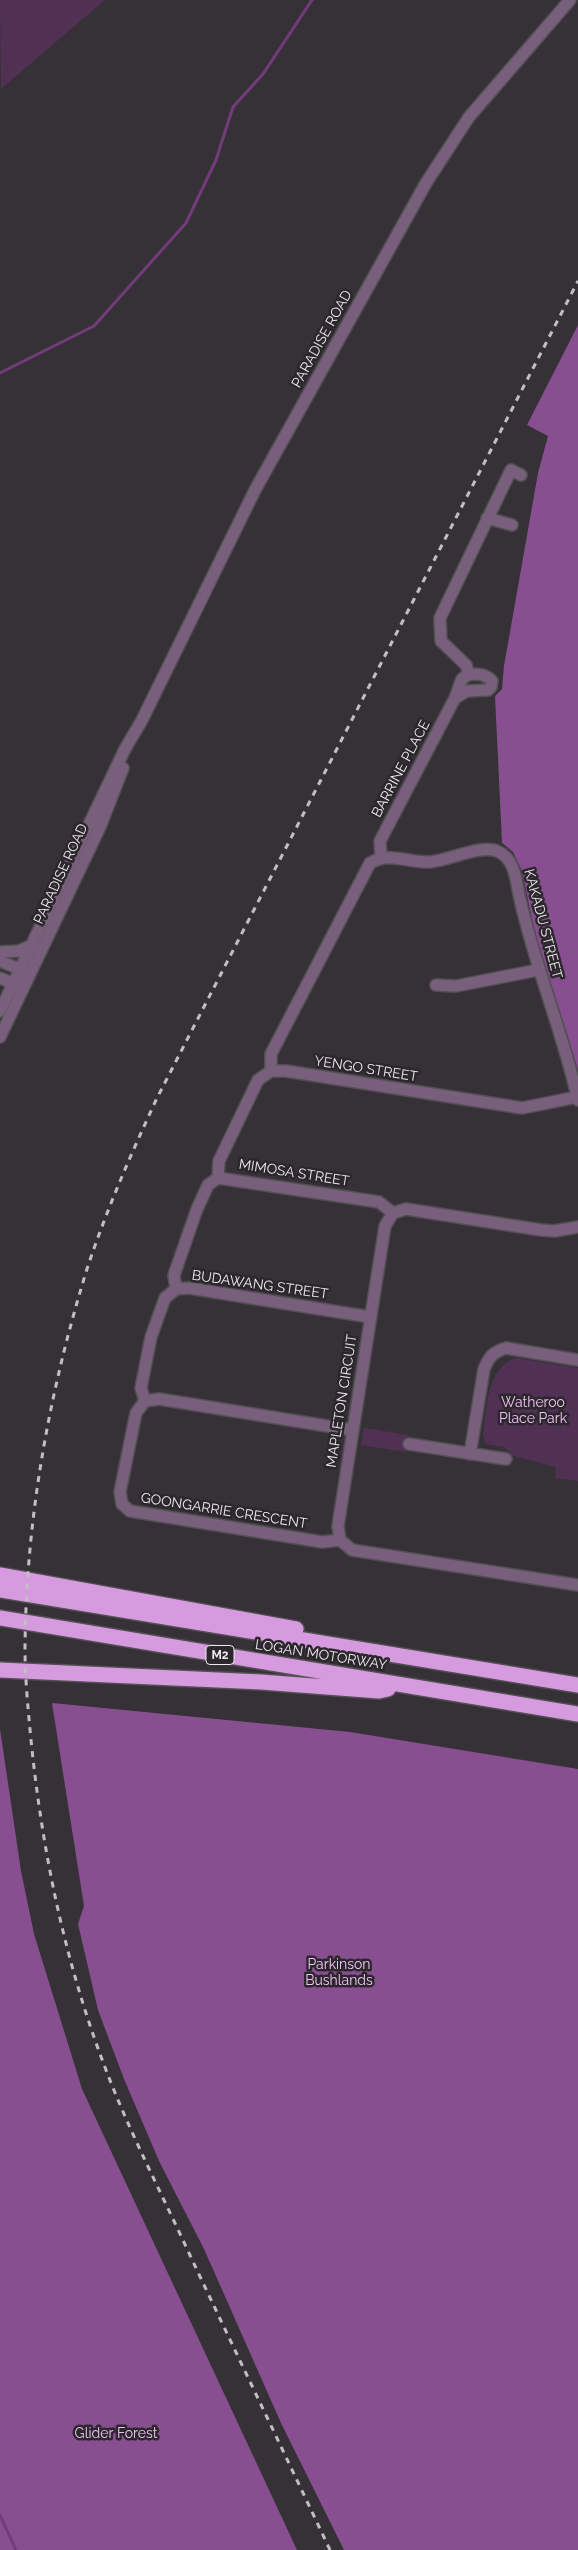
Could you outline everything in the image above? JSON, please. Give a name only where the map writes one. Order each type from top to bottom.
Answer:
[{"type":"highway","points":[[0,1575],[346,1639],[374,1652]]},
{"type":"highway","name":"LOGAN MOTORWAY","points":[[0,1590],[578,1685]]},
{"type":"highway","name":"LOGAN MOTORWAY","points":[[0,1618],[578,1714]]},
{"type":"highway","points":[[0,1670],[261,1682],[379,1691],[404,1685]]},
{"type":"street","name":"PARADISE ROAD","points":[[26,972],[32,945],[125,749],[142,720],[255,490],[426,183],[469,116],[570,0]]},
{"type":"street","points":[[455,698],[460,694],[488,690],[491,687],[492,681],[488,677],[469,674],[466,665],[441,640],[440,618],[511,470],[520,475]]},
{"type":"street","points":[[487,518],[512,525]]},
{"type":"street","name":"BARRINE PLACE","points":[[381,856],[380,842],[455,698],[462,679],[469,674]]},
{"type":"street","name":"PARADISE ROAD","points":[[0,1037],[19,986],[100,827],[142,720]]},
{"type":"street","name":"KAKADU STREET","points":[[381,856],[431,862],[485,850],[497,850],[504,854],[511,862],[538,970],[563,1045],[578,1099]]},
{"type":"street","points":[[218,1178],[219,1161],[258,1080],[271,1071],[271,1054],[370,863],[381,856]]},
{"type":"street","points":[[0,952],[19,951],[32,945]]},
{"type":"street","points":[[0,961],[26,972]]},
{"type":"street","points":[[436,985],[456,986],[538,970]]},
{"type":"street","points":[[0,978],[19,986]]},
{"type":"street","name":"PARADISE ROAD","points":[[0,1011],[19,986]]},
{"type":"street","name":"YENGO STREET","points":[[271,1071],[286,1071],[522,1108],[578,1099]]},
{"type":"street","name":"MIMOSA STREET","points":[[176,1289],[174,1275],[197,1209],[208,1185],[218,1178],[379,1202],[394,1213]]},
{"type":"street","points":[[394,1213],[406,1209],[541,1230],[555,1231],[578,1227]]},
{"type":"street","name":"MAPLETON CIRCUIT","points":[[340,1540],[338,1526],[385,1226],[394,1213]]},
{"type":"street","name":"BUDAWANG STREET","points":[[145,1401],[141,1388],[151,1338],[165,1298],[176,1289],[189,1288],[370,1317]]},
{"type":"street","points":[[470,1454],[484,1369],[488,1358],[496,1351],[506,1348],[578,1360]]},
{"type":"street","points":[[145,1401],[158,1399],[352,1430]]},
{"type":"street","name":"GOONGARRIE CRESCENT","points":[[145,1401],[136,1413],[120,1492],[122,1504],[130,1511],[322,1542],[340,1540]]},
{"type":"street","points":[[408,1444],[506,1459]]},
{"type":"street","points":[[340,1540],[352,1550],[578,1585]]},
{"type":"green space","points":[[0,0],[105,0],[1,89]]},
{"type":"green space","points":[[578,325],[578,1070],[538,948],[522,871],[513,852],[502,843],[495,696],[502,689],[504,666],[538,473],[548,436],[527,425]]},
{"type":"green space","name":"Watheroo Place Park","points":[[516,1358],[578,1368],[578,1481],[555,1478],[556,1467],[514,1456],[504,1447],[485,1444],[483,1435],[487,1402],[493,1380],[506,1363]]},
{"type":"green space","points":[[364,1428],[409,1435],[406,1452],[361,1445]]},
{"type":"green space","name":"Parkinson Bushlands","points":[[52,1703],[350,1732],[578,1769],[578,2550],[344,2550],[281,2423],[204,2249],[159,2161],[124,2079],[98,2010],[78,1924],[84,1906]]},
{"type":"green space","name":"Glider Forest","points":[[0,1729],[21,1871],[34,1934],[82,2089],[297,2550],[0,2550]]},
{"type":"waterway","points":[[0,373],[94,326],[186,223],[216,160],[233,107],[263,74],[312,0]]},
{"type":"waterway","points":[[0,2515],[16,2550]]},
{"type":"railway","points":[[330,2550],[133,2134],[103,2062],[77,1983],[48,1862],[31,1740],[25,1648],[26,1600],[35,1504],[51,1409],[73,1315],[102,1226],[128,1161],[157,1098],[578,281]]}]
